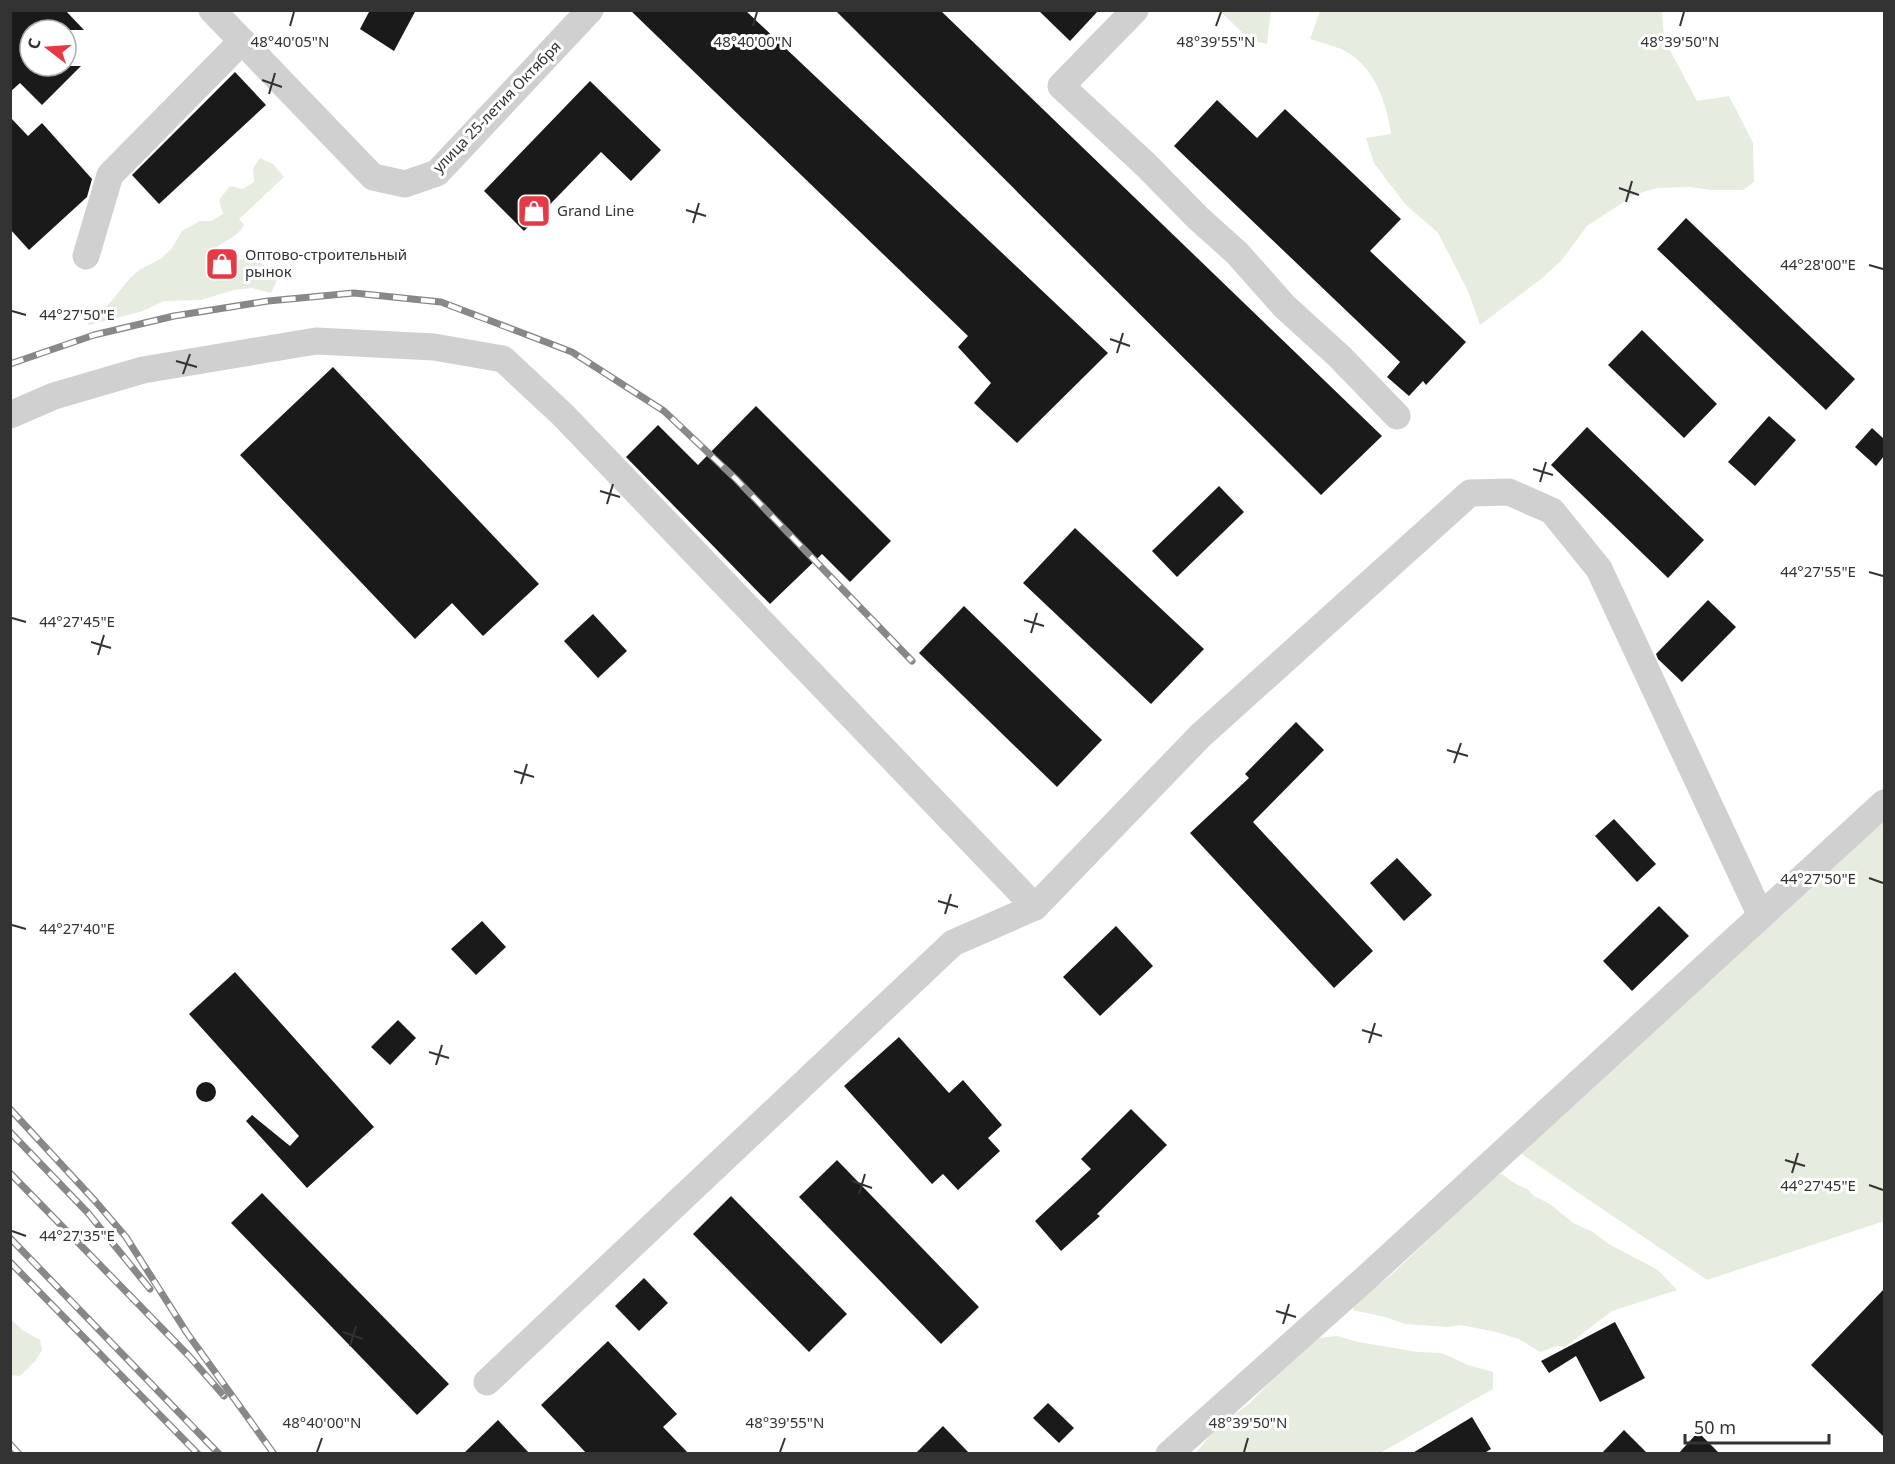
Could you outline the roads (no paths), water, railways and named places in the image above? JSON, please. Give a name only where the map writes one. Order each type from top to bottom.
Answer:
[{"type":"street","name":"улица 25-летия Октября","points":[[212,10],[373,177],[405,184],[437,173],[590,10]]},
{"type":"street","points":[[1135,10],[1061,86],[1146,165],[1236,254],[1284,306],[1340,357],[1397,416]]},
{"type":"street","points":[[86,256],[110,176],[242,41]]},
{"type":"street","points":[[10,415],[54,396],[143,370],[316,341],[434,347],[503,359],[563,415],[1035,907]]},
{"type":"street","points":[[487,1382],[953,943],[1035,907],[1200,736],[1470,493],[1509,492],[1552,511],[1599,569],[1761,916]]},
{"type":"street","points":[[1169,1454],[1366,1278],[1884,803]]},
{"type":"railway","points":[[10,364],[94,335],[174,316],[268,301],[354,293],[441,302],[572,352],[664,411],[736,479],[912,661]]},
{"type":"railway","points":[[10,1109],[126,1237],[187,1333],[274,1454]]},
{"type":"railway","points":[[10,1132],[88,1213],[150,1289]]},
{"type":"railway","points":[[10,1173],[189,1356],[224,1396]]},
{"type":"railway","points":[[10,1238],[219,1454]]},
{"type":"railway","points":[[10,1262],[198,1454]]},
{"type":"railway","points":[[10,1444],[19,1454]]},
{"type":"place","name":"Grand Line","points":[[534,211]]},
{"type":"place","name":"Оптово-строительный рынок","points":[[222,264]]}]
